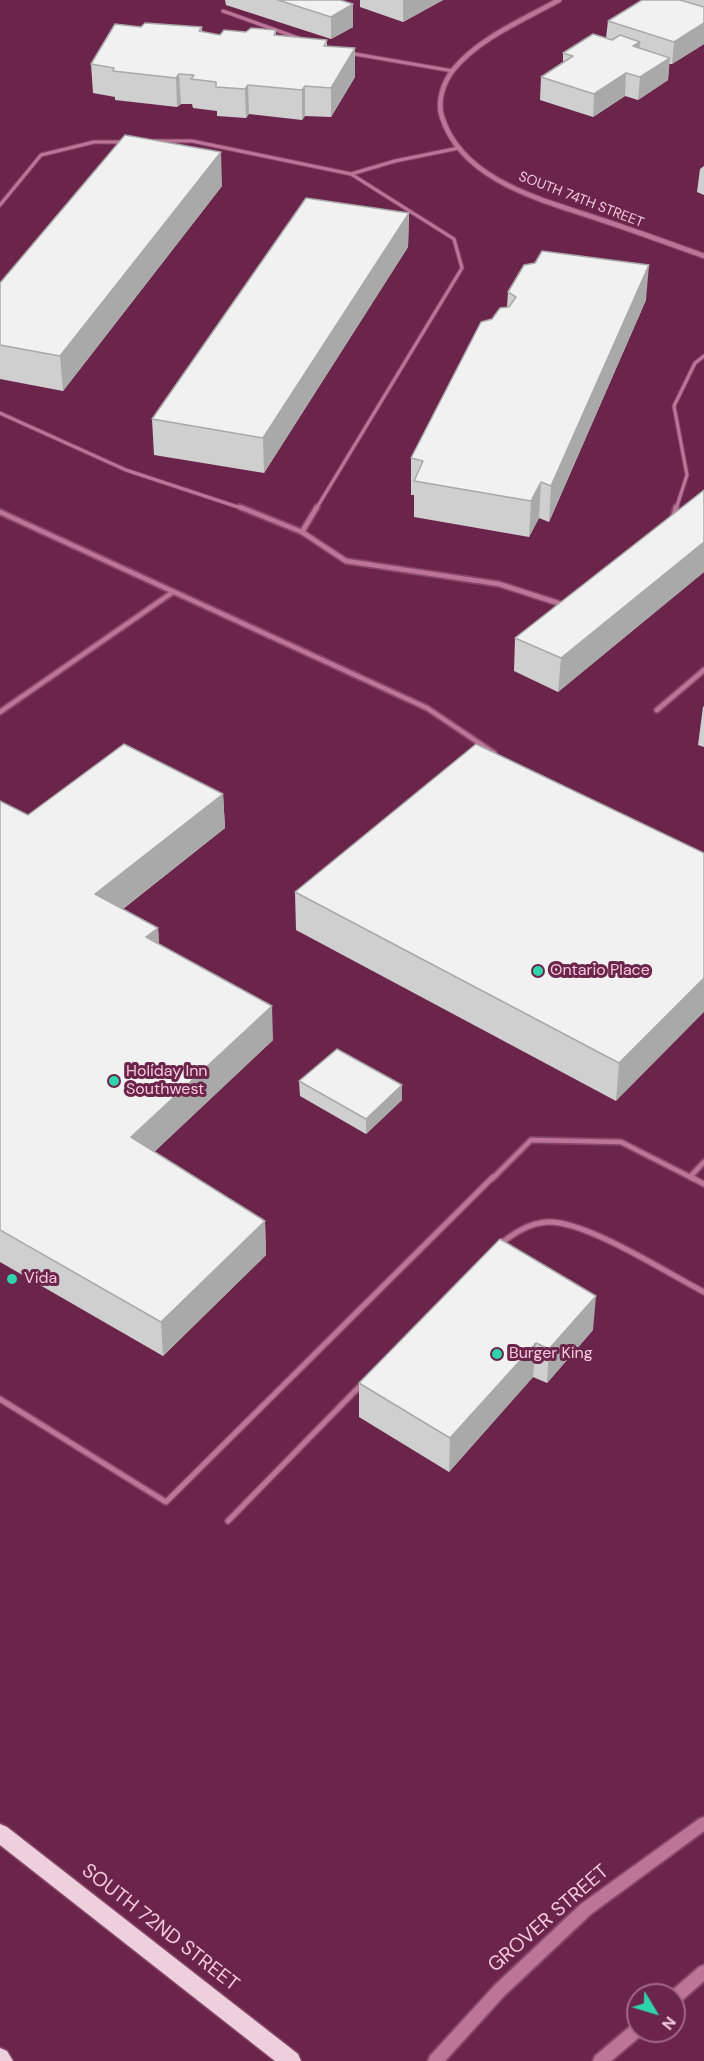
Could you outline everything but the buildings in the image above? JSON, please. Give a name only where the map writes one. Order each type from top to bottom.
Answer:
[{"type":"main road","name":"SOUTH 72ND STREET","points":[[0,1833],[291,2061]]},
{"type":"street","points":[[453,71],[475,51],[559,0]]},
{"type":"street","name":"SOUTH 74TH STREET","points":[[453,71],[444,85],[440,99],[441,119],[445,130],[474,164],[502,181],[546,200],[704,256]]},
{"type":"street","name":"GROVER STREET","points":[[435,2061],[499,1990],[586,1909],[704,1823]]},
{"type":"street","points":[[686,1988],[704,1972]]},
{"type":"street","points":[[600,2061],[626,2039]]},
{"type":"lane","points":[[223,11],[306,41]]},
{"type":"lane","points":[[345,52],[453,71]]},
{"type":"lane","points":[[148,141],[192,141],[351,174],[454,239],[462,268],[302,532]]},
{"type":"lane","points":[[0,205],[41,154],[94,142],[127,142]]},
{"type":"lane","points":[[351,174],[395,161],[459,148]]},
{"type":"lane","points":[[665,525],[673,518],[687,475],[674,406],[695,363],[704,356]]},
{"type":"lane","points":[[0,413],[126,470],[234,505],[302,532],[346,561],[499,584],[570,606],[561,614]]},
{"type":"lane","points":[[0,512],[427,708],[496,754]]},
{"type":"lane","points":[[0,712],[173,592]]},
{"type":"lane","points":[[657,710],[704,670]]},
{"type":"lane","points":[[0,1399],[165,1502],[531,1140],[621,1142],[704,1184]]},
{"type":"lane","points":[[690,1177],[704,1162]]},
{"type":"lane","points":[[494,1250],[508,1236],[532,1225],[560,1222],[582,1227],[704,1292]]},
{"type":"lane","points":[[228,1521],[370,1376]]},
{"type":"place","name":"Ontario Place","points":[[538,971]]},
{"type":"place","name":"Holiday Inn Southwest","points":[[114,1081]]},
{"type":"place","name":"Vida","points":[[12,1279]]},
{"type":"place","name":"Burger King","points":[[497,1354]]}]
